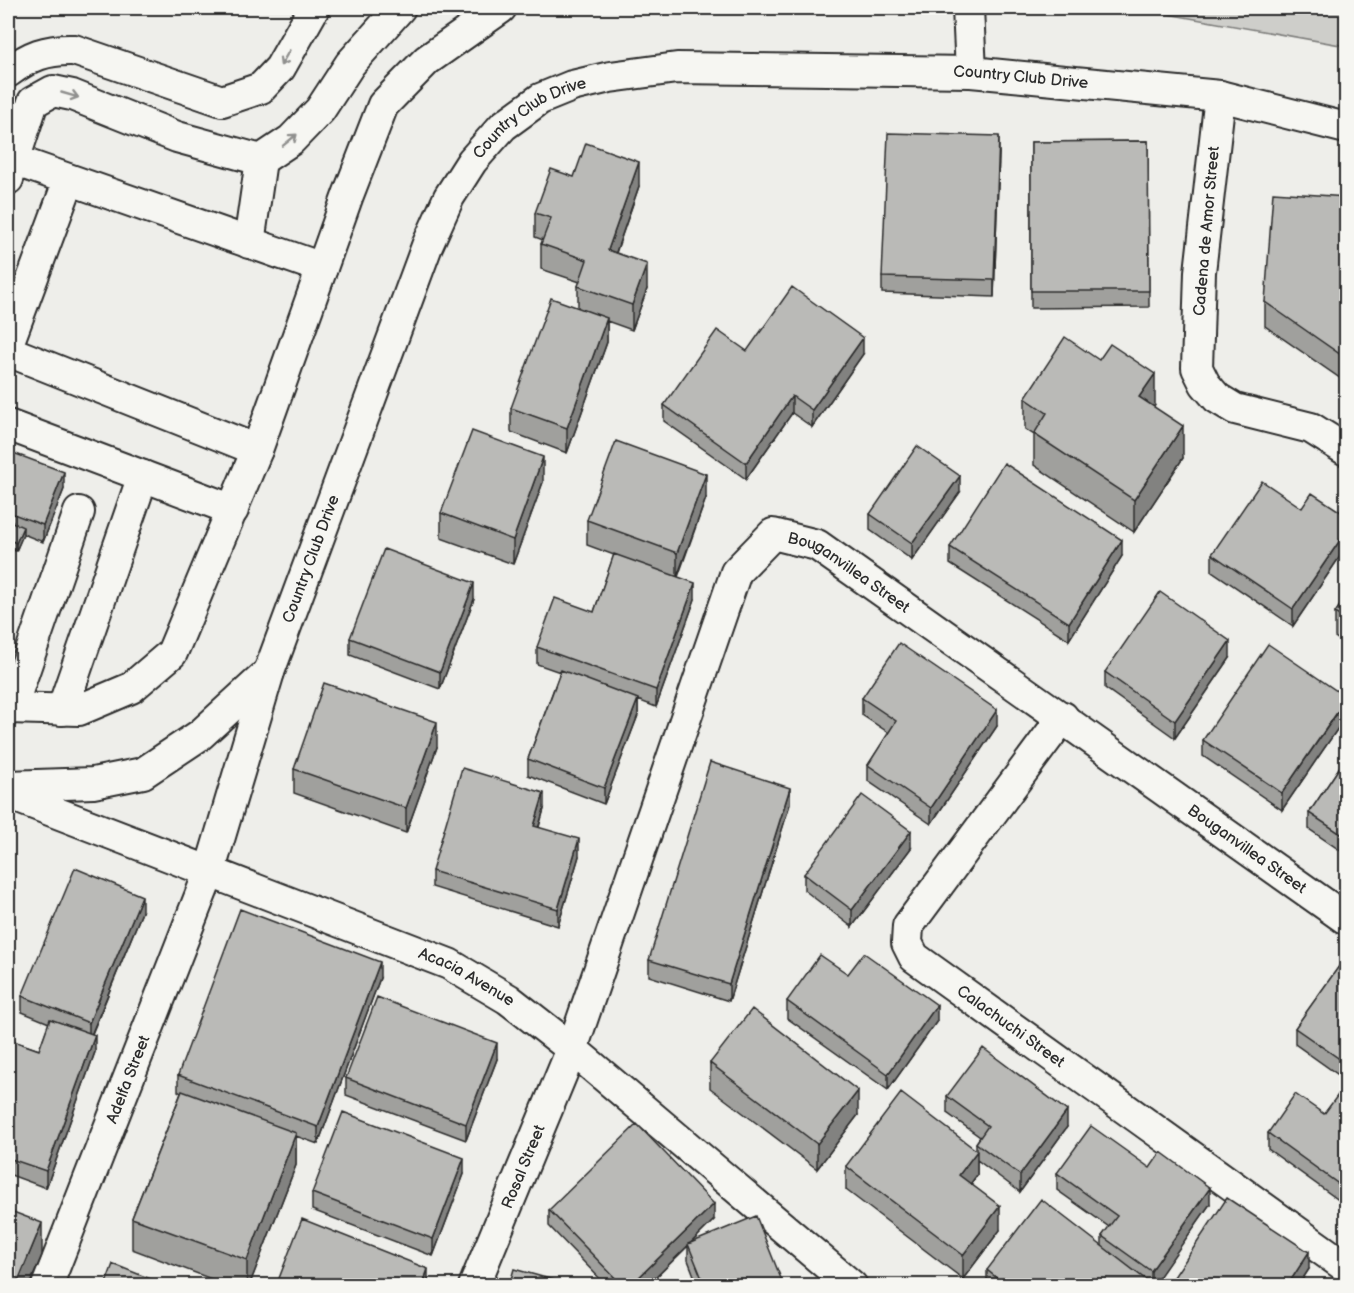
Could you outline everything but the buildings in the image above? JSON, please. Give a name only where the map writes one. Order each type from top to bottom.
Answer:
[{"type":"street","points":[[8,72],[29,56],[54,49],[74,51],[222,101],[261,88],[280,68],[314,8]]},
{"type":"street","points":[[249,243],[261,160],[291,140],[320,110],[350,64],[400,8]]},
{"type":"street","points":[[79,512],[9,708],[79,710],[131,688],[172,653],[257,450],[383,105],[427,60],[501,8]]},
{"type":"street","points":[[968,8],[971,72]]},
{"type":"street","name":"Country Club Drive","points":[[209,873],[269,672],[427,246],[449,197],[472,161],[502,126],[540,99],[572,86],[610,77],[677,68],[971,72],[1220,96],[1347,128]]},
{"type":"street","points":[[261,160],[177,137],[72,95],[52,91],[33,102],[10,166],[69,180],[322,268]]},
{"type":"street","name":"Cadena de Amor Street","points":[[1220,96],[1200,272],[1197,368],[1204,384],[1217,398],[1234,409],[1311,428],[1347,450]]},
{"type":"street","points":[[8,344],[69,180]]},
{"type":"street","points":[[8,351],[257,450]]},
{"type":"street","points":[[8,425],[233,510]]},
{"type":"street","points":[[62,710],[143,476]]},
{"type":"street","name":"Bouganvillea Street","points":[[572,1049],[736,572],[773,534],[817,545],[1347,919]]},
{"type":"street","points":[[8,786],[93,783],[143,773],[200,735],[269,672]]},
{"type":"street","name":"Calachuchi Street","points":[[1063,717],[908,926],[907,943],[914,957],[1347,1267]]},
{"type":"street","name":"Acacia Avenue","points":[[8,794],[449,964],[508,999],[572,1049],[852,1286]]},
{"type":"street","name":"Adelfa Street","points":[[47,1286],[52,1240],[209,873]]},
{"type":"street","name":"Rosal Street","points":[[474,1286],[572,1049]]},
{"type":"shaded area","points":[[1134,8],[1346,8],[1346,46]]}]
